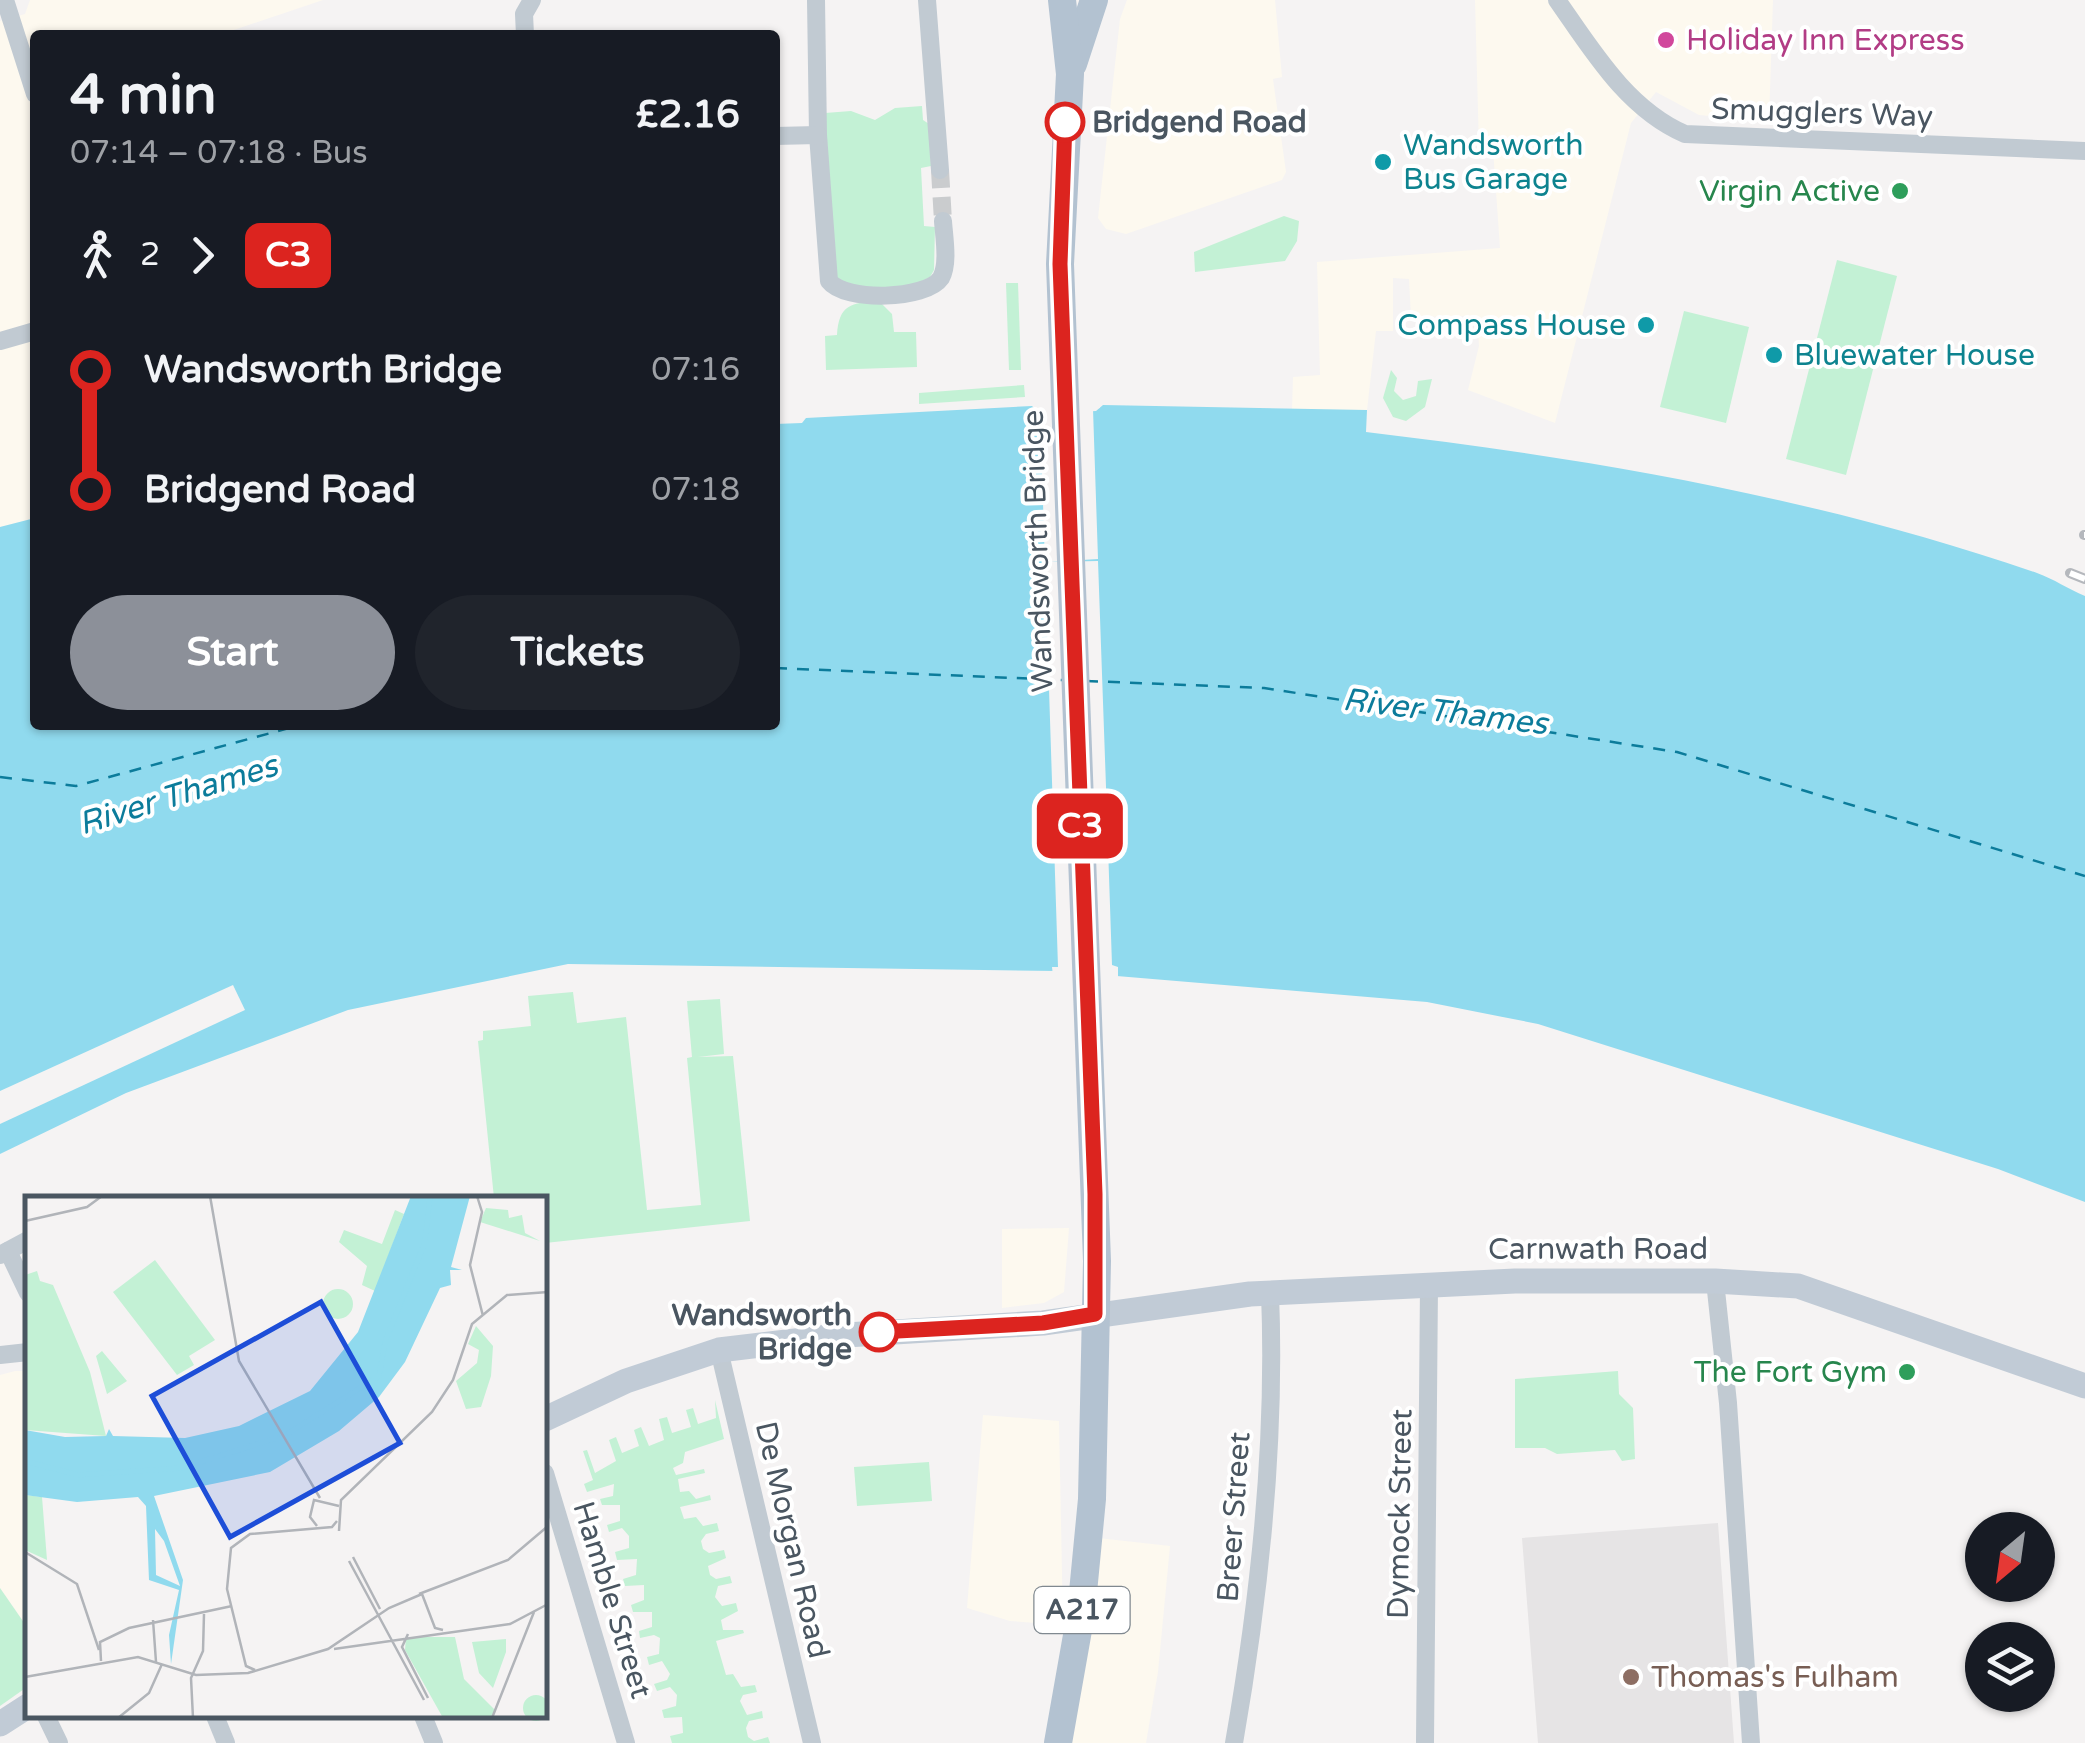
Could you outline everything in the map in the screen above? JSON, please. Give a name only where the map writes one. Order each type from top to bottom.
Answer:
[{"type":"main road","name":"A217","points":[[1062,0],[1070,74]]},
{"type":"main road","name":"A217","points":[[1070,74],[1094,0]]},
{"type":"main road","name":"Wandsworth Bridge","points":[[1070,74],[1060,222],[1097,1251],[1095,1314]]},
{"type":"main road","name":"A217","points":[[1058,1743],[1087,1556],[1096,1443],[1095,1314]]},
{"type":"street","points":[[5,0],[30,78]]},
{"type":"street","points":[[816,0],[826,272],[835,288],[854,295],[916,293],[930,287],[944,268],[944,222]]},
{"type":"street","points":[[927,0],[938,99],[940,170]]},
{"type":"street","name":"Smugglers Way","points":[[1558,0],[1631,97],[1651,117],[1685,134],[2085,151]]},
{"type":"street","points":[[523,5],[525,30]]},
{"type":"street","points":[[780,136],[818,135]]},
{"type":"street","points":[[0,341],[30,332]]},
{"type":"street","points":[[4,1253],[25,1288]]},
{"type":"street","points":[[1715,1281],[1728,1403],[1751,1743]]},
{"type":"street","name":"Carnwath Road","points":[[548,1418],[626,1381],[719,1350],[846,1335],[1043,1323],[1270,1293],[1429,1285],[1715,1281],[1798,1286],[2085,1386]]},
{"type":"street","name":"Dymock Street","points":[[1426,1743],[1429,1285]]},
{"type":"street","name":"Breer Street","points":[[1234,1743],[1254,1622],[1264,1518],[1270,1293]]},
{"type":"street","name":"De Morgan Road","points":[[719,1350],[812,1743]]},
{"type":"street","points":[[0,1355],[25,1352]]},
{"type":"street","name":"Hamble Street","points":[[548,1482],[626,1743]]},
{"type":"street","points":[[0,1724],[25,1708]]},
{"type":"street","points":[[47,1718],[58,1743]]},
{"type":"street","points":[[216,1718],[226,1743]]},
{"type":"street","points":[[424,1718],[434,1743]]},
{"type":"shaded area","points":[[30,0],[323,0],[234,30],[30,30],[30,519],[0,527],[0,21],[25,14]]},
{"type":"shaded area","points":[[1127,0],[1275,0],[1282,77],[1273,79],[1286,172],[1282,180],[1126,234],[1106,229],[1098,218],[1120,19]]},
{"type":"shaded area","points":[[1475,0],[1773,0],[1769,121],[1699,115],[1656,92],[1631,123],[1555,423],[1468,390],[1479,346],[1477,316],[1411,317],[1409,279],[1393,278],[1393,331],[1376,331],[1367,410],[1292,410],[1293,377],[1320,375],[1317,262],[1500,248],[1493,149],[1479,148]]},
{"type":"shaded area","points":[[1069,1228],[1064,1292],[1044,1303],[1002,1308],[1002,1229]]},
{"type":"shaded area","points":[[25,1371],[25,1624],[0,1588],[0,1375]]},
{"type":"shaded area","points":[[983,1415],[1059,1421],[1063,1625],[1010,1621],[967,1608]]},
{"type":"shaded area","name":"Thomas's Fulham","points":[[1718,1523],[1734,1743],[1538,1743],[1522,1538]]},
{"type":"shaded area","points":[[1098,1538],[1170,1546],[1158,1672],[1146,1743],[1071,1743]]},
{"type":"green space","points":[[922,106],[923,120],[929,124],[931,166],[921,168],[924,226],[935,227],[934,270],[930,277],[911,287],[854,289],[836,278],[825,113],[851,111],[875,120],[895,108]]},
{"type":"green space","points":[[1284,216],[1299,221],[1297,241],[1285,261],[1195,272],[1194,252]]},
{"type":"green space","points":[[1837,260],[1897,276],[1846,475],[1786,459]]},
{"type":"green space","points":[[1006,283],[1018,283],[1021,370],[1009,370]]},
{"type":"green space","points":[[879,301],[892,314],[894,332],[916,332],[917,367],[826,370],[825,336],[837,335],[844,311],[854,304]]},
{"type":"green space","points":[[1684,311],[1749,327],[1726,423],[1660,407]]},
{"type":"green space","points":[[1391,370],[1397,378],[1394,391],[1403,400],[1416,396],[1418,381],[1432,379],[1425,407],[1406,421],[1393,417],[1383,398]]},
{"type":"green space","points":[[1024,385],[1025,397],[919,404],[919,393]]},
{"type":"green space","points":[[573,992],[577,1023],[626,1017],[647,1210],[701,1205],[687,1058],[692,1057],[687,1001],[720,999],[724,1054],[698,1057],[733,1056],[750,1221],[548,1243],[548,1196],[494,1196],[478,1041],[483,1040],[483,1031],[531,1026],[528,996]]},
{"type":"green space","points":[[1618,1371],[1619,1394],[1633,1408],[1635,1459],[1622,1461],[1615,1450],[1557,1454],[1545,1448],[1515,1448],[1515,1379]]},
{"type":"green space","points":[[715,1400],[724,1439],[685,1452],[683,1463],[673,1468],[676,1475],[704,1469],[705,1473],[678,1479],[680,1492],[689,1491],[696,1499],[710,1495],[711,1500],[680,1507],[684,1519],[696,1517],[703,1526],[717,1523],[719,1531],[706,1534],[701,1541],[709,1553],[724,1550],[726,1558],[708,1566],[710,1575],[716,1579],[730,1576],[732,1583],[718,1586],[715,1597],[722,1606],[736,1603],[738,1611],[721,1620],[723,1630],[744,1633],[716,1641],[726,1675],[733,1674],[741,1687],[755,1685],[757,1692],[743,1695],[740,1701],[747,1715],[762,1711],[763,1718],[749,1721],[748,1737],[754,1741],[768,1737],[770,1743],[672,1743],[670,1736],[683,1733],[682,1717],[664,1718],[662,1710],[676,1706],[677,1695],[670,1687],[657,1691],[654,1684],[667,1680],[670,1674],[662,1661],[649,1665],[647,1657],[659,1654],[660,1638],[640,1638],[639,1631],[652,1627],[652,1612],[633,1612],[631,1605],[644,1600],[644,1585],[625,1586],[623,1579],[636,1575],[637,1559],[617,1560],[615,1552],[629,1548],[629,1536],[622,1528],[609,1532],[607,1525],[620,1521],[620,1505],[602,1505],[600,1499],[613,1496],[614,1484],[587,1492],[584,1484],[593,1480],[583,1451],[587,1450],[595,1473],[616,1461],[609,1440],[616,1437],[622,1453],[639,1446],[634,1430],[641,1427],[649,1446],[664,1440],[659,1419],[667,1417],[672,1433],[691,1427],[686,1410],[693,1408],[698,1424],[716,1418]]},
{"type":"green space","points":[[929,1462],[932,1501],[857,1506],[854,1467]]},
{"type":"green space","points":[[0,1588],[25,1624],[25,1688],[0,1706]]},
{"type":"water","name":"River Thames","points":[[1103,405],[1367,410],[1366,432],[1537,455],[1706,484],[1873,523],[1955,547],[2037,573],[2085,596],[2085,1202],[1998,1169],[1538,1024],[1427,1002],[1057,971],[568,964],[348,1010],[126,1093],[0,1154],[0,527],[30,519],[30,730],[780,730],[780,424],[802,423],[806,418],[1032,406],[1040,414],[1096,411]]},
{"type":"pier","points":[[1100,401],[1100,408],[1093,409],[1098,559],[1049,562],[1098,561],[1107,815],[1056,818],[1107,817],[1112,965],[1118,967],[1118,977],[1112,981],[1053,976],[1052,967],[1058,967],[1040,410],[1035,402],[1042,409],[1094,407]]},
{"type":"pier","points":[[233,985],[245,1010],[0,1124],[0,1091]]},
{"type":"ferry route","points":[[780,668],[1063,680]]},
{"type":"ferry route","points":[[1086,681],[1264,688],[1677,752],[2085,876]]},
{"type":"ferry route","points":[[0,777],[76,786],[282,730]]},
{"type":"tunnel","points":[[940,170],[943,221]]},
{"type":"railway","points":[[2070,573],[2085,579]]},
{"type":"bus line","name":"C3","points":[[879,1332],[1043,1323],[1095,1314],[1095,1194],[1060,264],[1065,122]]},
{"type":"place","name":"Holiday Inn Express","points":[[1666,40]]},
{"type":"place","name":"Bridgend Road","points":[[1065,122]]},
{"type":"place","name":"Wandsworth Bus Garage","points":[[1383,162]]},
{"type":"place","name":"Virgin Active","points":[[1900,191]]},
{"type":"place","name":"Compass House","points":[[1646,325]]},
{"type":"place","name":"Bluewater House","points":[[1774,355]]},
{"type":"place","name":"Wandsworth Bridge","points":[[879,1332]]},
{"type":"place","name":"The Fort Gym","points":[[1907,1372]]},
{"type":"place","name":"Thomas's Fulham","points":[[1631,1677]]}]
